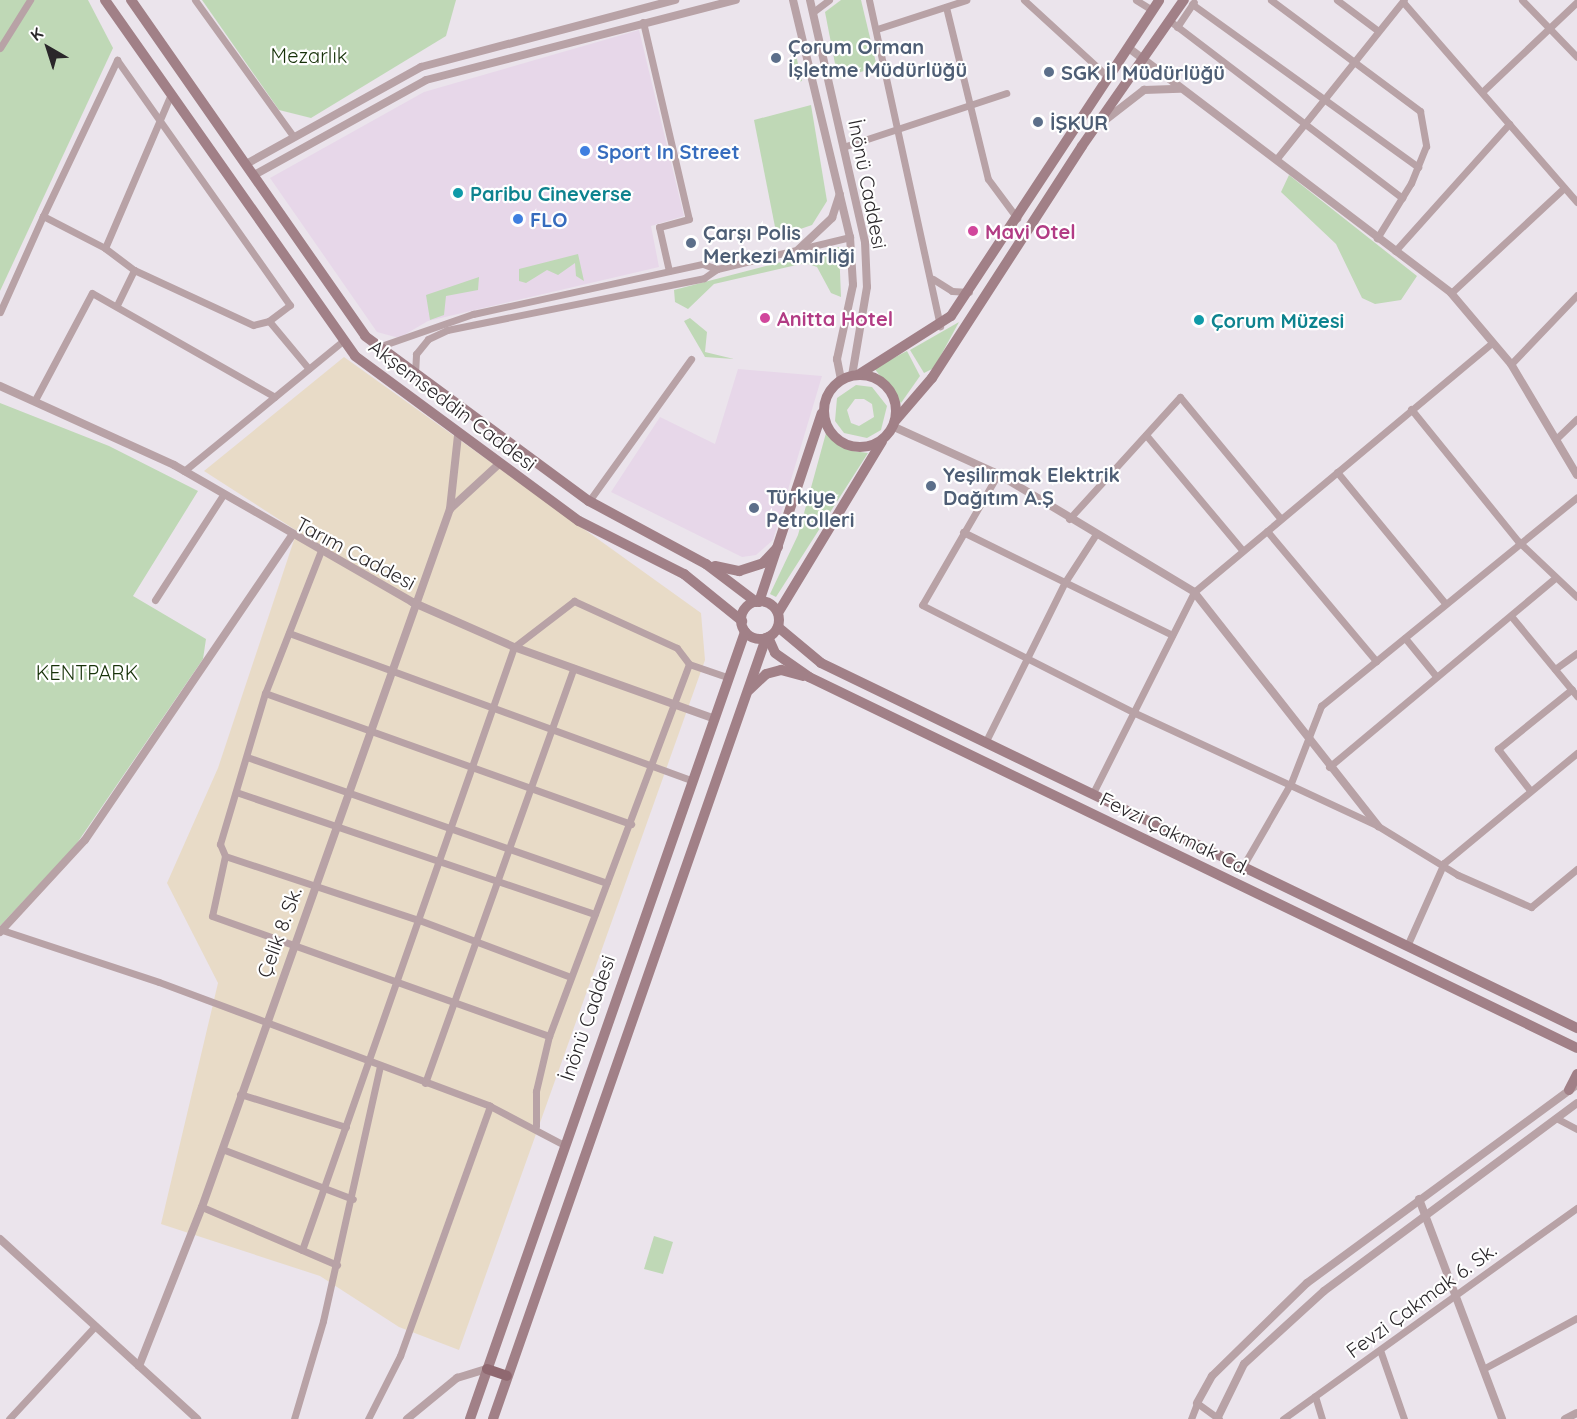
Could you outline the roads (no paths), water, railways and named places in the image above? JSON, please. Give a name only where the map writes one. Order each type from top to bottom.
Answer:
[{"type":"main road","name":"Akşemseddin Caddesi","points":[[105,0],[343,341],[458,435],[579,521],[684,574],[743,626]]},
{"type":"main road","name":"Akşemseddin Caddesi","points":[[131,0],[256,174],[365,336],[589,501],[706,564],[758,602]]},
{"type":"main road","points":[[1159,0],[1130,49],[1108,76],[969,292],[940,327],[855,375],[841,380],[823,410],[782,542],[758,602],[744,611],[743,626],[767,638],[778,627],[778,613],[884,438],[932,378],[1082,146],[1142,59],[1190,1]]},
{"type":"main road","points":[[1152,10],[1173,24]]},
{"type":"main road","points":[[855,375],[888,388],[894,423]]},
{"type":"main road","points":[[823,410],[830,433],[850,446],[884,438]]},
{"type":"main road","points":[[706,564],[739,571],[763,563],[782,542]]},
{"type":"main road","points":[[758,602],[778,613]]},
{"type":"main road","name":"İnönü Caddesi","points":[[470,1419],[562,1144],[728,677],[743,626]]},
{"type":"main road","name":"Fevzi Çakmak Cd.","points":[[778,627],[821,663],[1577,1028]]},
{"type":"main road","name":"İnönü Caddesi","points":[[493,1419],[767,638]]},
{"type":"main road","name":"Fevzi Çakmak Cd.","points":[[767,638],[774,652],[809,677],[1576,1050]]},
{"type":"main road","points":[[747,693],[766,674],[781,670],[809,677]]},
{"type":"main road","points":[[1573,1088],[1577,1074]]},
{"type":"main road","points":[[487,1369],[507,1376]]},
{"type":"street","points":[[0,48],[30,0]]},
{"type":"street","points":[[195,0],[293,136]]},
{"type":"street","points":[[248,163],[421,67],[675,0]]},
{"type":"street","points":[[256,174],[426,80],[643,22],[736,0]]},
{"type":"street","name":"İnönü Caddesi","points":[[793,0],[850,237],[853,285],[837,359],[841,380]]},
{"type":"street","name":"İnönü Caddesi","points":[[810,0],[865,242],[867,287],[855,375]]},
{"type":"street","points":[[813,12],[829,0]]},
{"type":"street","points":[[869,0],[933,279],[940,327]]},
{"type":"street","points":[[877,29],[966,0]]},
{"type":"street","points":[[1024,0],[1108,76]]},
{"type":"street","points":[[1136,0],[1152,10]]},
{"type":"street","points":[[1271,0],[1420,111],[1426,146],[1402,198],[1377,238]]},
{"type":"street","points":[[1336,0],[1344,3],[1377,30]]},
{"type":"street","points":[[1522,0],[1577,57]]},
{"type":"street","points":[[1190,1],[1418,167]]},
{"type":"street","points":[[1278,157],[1352,59],[1403,1],[1577,202]]},
{"type":"street","points":[[1482,92],[1577,2]]},
{"type":"street","points":[[946,7],[968,105],[988,179],[1017,218]]},
{"type":"street","points":[[640,8],[689,219],[659,227],[669,271]]},
{"type":"street","points":[[1173,24],[1305,122],[1402,198]]},
{"type":"street","points":[[1130,49],[1278,157],[1377,238],[1451,293],[1511,364],[1577,475]]},
{"type":"street","points":[[0,312],[43,216],[117,60],[290,305],[269,321],[253,325],[134,270],[105,248],[43,216]]},
{"type":"street","points":[[1082,146],[1129,97],[1163,85],[1186,90]]},
{"type":"street","points":[[843,147],[898,126],[1006,93]]},
{"type":"street","points":[[105,248],[170,96]]},
{"type":"street","points":[[1395,251],[1509,124]]},
{"type":"street","points":[[1451,293],[1564,188]]},
{"type":"street","points":[[798,250],[832,218],[840,194]]},
{"type":"street","points":[[415,375],[417,354],[428,339],[447,330],[704,278],[717,269],[850,237]]},
{"type":"street","points":[[378,347],[472,314],[703,264],[717,269]]},
{"type":"street","points":[[117,305],[134,270]]},
{"type":"street","points":[[933,279],[952,291],[969,292]]},
{"type":"street","points":[[35,400],[92,293],[117,305],[275,397]]},
{"type":"street","points":[[1511,364],[1577,295]]},
{"type":"street","points":[[269,321],[309,369]]},
{"type":"street","points":[[184,471],[343,341]]},
{"type":"street","points":[[1094,793],[1194,592],[1492,343]]},
{"type":"street","points":[[589,501],[690,358]]},
{"type":"street","name":"Tarım Caddesi","points":[[0,386],[35,400],[184,471],[291,537],[415,604],[514,647],[712,718]]},
{"type":"street","points":[[1069,519],[1180,397],[1281,519]]},
{"type":"street","points":[[1411,409],[1518,541],[1577,597]]},
{"type":"street","points":[[1557,438],[1577,419]]},
{"type":"street","points":[[894,423],[998,474],[1069,519],[1194,592],[1329,767],[1378,826]]},
{"type":"street","points":[[450,509],[458,435]]},
{"type":"street","points":[[1146,435],[1242,550]]},
{"type":"street","points":[[450,509],[499,464]]},
{"type":"street","points":[[1337,472],[1446,603]]},
{"type":"street","points":[[998,474],[922,605],[1135,713],[1291,783],[1378,826],[1444,863],[1458,875],[1531,907],[1577,869]]},
{"type":"street","points":[[155,600],[223,495]]},
{"type":"street","points":[[1243,866],[1291,783],[1321,706],[1405,638],[1518,541],[1577,497]]},
{"type":"street","name":"Çelik 8. Sk.","points":[[140,1366],[202,1207],[263,1024],[450,509]]},
{"type":"street","points":[[1267,531],[1377,661]]},
{"type":"street","points":[[963,532],[1172,635]]},
{"type":"street","points":[[986,741],[1065,582],[1096,534]]},
{"type":"street","points":[[291,537],[85,840],[1,931],[159,982],[263,1024],[490,1106],[536,1126],[562,1144]]},
{"type":"street","points":[[320,553],[265,693],[220,844],[225,856],[212,916],[399,979],[549,1035]]},
{"type":"street","points":[[1329,767],[1555,578]]},
{"type":"street","points":[[302,1250],[514,647],[574,601],[677,648],[689,664],[728,677]]},
{"type":"street","points":[[1511,616],[1574,692],[1498,749],[1529,789]]},
{"type":"street","points":[[289,633],[690,780]]},
{"type":"street","points":[[1405,638],[1436,676]]},
{"type":"street","points":[[1555,669],[1577,653]]},
{"type":"street","points":[[536,1126],[536,1090],[549,1035],[654,768],[677,707],[689,664]]},
{"type":"street","points":[[425,1083],[574,668]]},
{"type":"street","points":[[265,693],[631,824]]},
{"type":"street","points":[[1407,946],[1444,863],[1529,789],[1577,753]]},
{"type":"street","points":[[247,758],[348,791],[608,883]]},
{"type":"street","points":[[236,792],[595,914]]},
{"type":"street","points":[[225,856],[419,920],[571,978]]},
{"type":"street","points":[[294,1419],[337,1265],[380,1066]]},
{"type":"street","points":[[1191,1418],[1212,1376],[1256,1329],[1419,1199],[1573,1088]]},
{"type":"street","points":[[240,1094],[346,1128]]},
{"type":"street","points":[[1197,1403],[1218,1418],[1229,1387],[1250,1358],[1324,1291],[1424,1214],[1577,1103]]},
{"type":"street","points":[[368,1419],[400,1356],[490,1106]]},
{"type":"street","points":[[1556,1118],[1577,1130]]},
{"type":"street","points":[[222,1149],[353,1199]]},
{"type":"street","points":[[1419,1199],[1453,1297],[1502,1419]]},
{"type":"street","points":[[202,1207],[337,1265]]},
{"type":"street","name":"Fevzi Çakmak 6. Sk.","points":[[1283,1419],[1577,1208]]},
{"type":"street","points":[[0,1239],[197,1419]]},
{"type":"street","points":[[1483,1369],[1577,1318]]},
{"type":"street","points":[[9,1419],[95,1326]]},
{"type":"street","points":[[1380,1350],[1404,1419]]},
{"type":"street","points":[[407,1419],[457,1377],[487,1369]]},
{"type":"street","points":[[1315,1396],[1322,1419]]},
{"type":"street","points":[[1565,1419],[1577,1413]]},
{"type":"place","name":"Çorum Orman İşletme Müdürlüğü","points":[[776,58]]},
{"type":"place","name":"SGK İl Müdürlüğü","points":[[1049,72]]},
{"type":"place","name":"İŞKUR","points":[[1038,122]]},
{"type":"place","name":"Sport In Street","points":[[585,151]]},
{"type":"place","name":"Paribu Cineverse","points":[[458,193]]},
{"type":"place","name":"FLO","points":[[518,219]]},
{"type":"place","name":"Mavi Otel","points":[[973,231]]},
{"type":"place","name":"Çarşı Polis Merkezi Amirliği","points":[[691,243]]},
{"type":"place","name":"Anitta Hotel","points":[[765,318]]},
{"type":"place","name":"Çorum Müzesi","points":[[1199,320]]},
{"type":"place","name":"Yeşilırmak Elektrik Dağıtım A.Ş","points":[[931,486]]},
{"type":"place","name":"Türkiye Petrolleri","points":[[754,508]]},
{"type":"park label","name":"Mezarlık","points":[[309,55]]},
{"type":"park label","name":"KENTPARK","points":[[87,672]]}]
